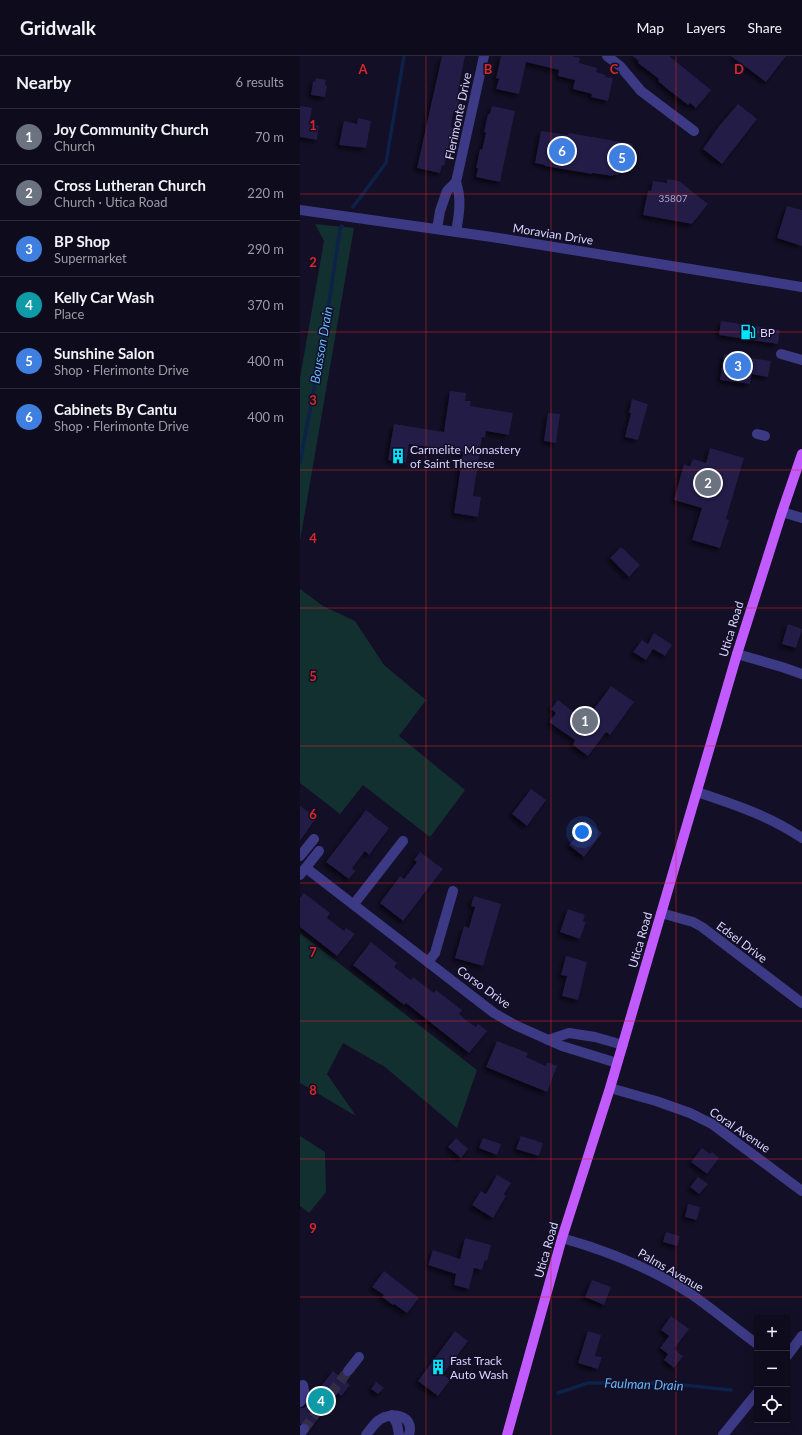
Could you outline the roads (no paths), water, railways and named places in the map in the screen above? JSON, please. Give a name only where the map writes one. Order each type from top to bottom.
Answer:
[{"type":"main road","name":"Utica Road","points":[[507,1435],[562,1238],[618,1063],[737,654],[802,454]]},
{"type":"street","name":"Flerimonte Drive","points":[[437,229],[440,211],[447,192],[456,182],[484,56]]},
{"type":"street","points":[[607,56],[620,66],[641,91],[694,131]]},
{"type":"street","name":"Flerimonte Drive","points":[[456,182],[460,193],[456,232]]},
{"type":"street","name":"Moravian Drive","points":[[300,210],[437,229],[802,287]]},
{"type":"street","points":[[781,354],[802,360]]},
{"type":"street","points":[[782,512],[802,518]]},
{"type":"street","points":[[737,654],[782,666],[802,674]]},
{"type":"street","points":[[697,792],[766,817],[802,838]]},
{"type":"street","points":[[300,856],[314,839]]},
{"type":"street","points":[[354,904],[403,841]]},
{"type":"street","name":"Corso Drive","points":[[319,851],[303,871],[354,904],[494,1013],[515,1025],[562,1046],[618,1063]]},
{"type":"street","points":[[428,962],[435,953],[454,891]]},
{"type":"street","name":"Edsel Drive","points":[[661,913],[693,922],[802,1003]]},
{"type":"street","points":[[548,1040],[569,1033],[595,1037],[623,1045]]},
{"type":"street","name":"Coral Avenue","points":[[610,1088],[656,1101],[690,1113],[712,1124],[802,1191]]},
{"type":"street","name":"Palms Avenue","points":[[562,1238],[614,1254],[646,1269],[691,1295],[754,1342]]},
{"type":"street","points":[[790,1353],[801,1341]]},
{"type":"street","points":[[348,1371],[359,1357]]},
{"type":"street","points":[[300,1402],[305,1396],[303,1385]]},
{"type":"street","points":[[723,1435],[754,1397]]},
{"type":"street","points":[[392,1415],[397,1424],[399,1435]]},
{"type":"street","points":[[366,1435],[378,1420],[392,1415],[398,1415],[406,1420],[410,1427],[408,1435]]},
{"type":"waterway","name":"Bousson Drain","points":[[353,207],[386,163],[404,56]]},
{"type":"waterway","name":"Bousson Drain","points":[[300,463],[325,330],[340,229],[342,226]]},
{"type":"waterway","name":"Faulman Drain","points":[[558,1393],[588,1383],[664,1383],[731,1390]]},
{"type":"tunnel","points":[[304,1429],[348,1371]]},
{"type":"place","name":"Cabinets By Cantu","points":[[562,151]]},
{"type":"place","name":"Sunshine Salon","points":[[622,158]]},
{"type":"place","name":"BP","points":[[748,332]]},
{"type":"place","name":"BP Shop","points":[[738,366]]},
{"type":"place","name":"Carmelite Monastery of Saint Therese","points":[[398,456]]},
{"type":"place","name":"Cross Lutheran Church","points":[[708,483]]},
{"type":"place","name":"Joy Community Church","points":[[585,721]]},
{"type":"place","name":"Fast Track Auto Wash","points":[[438,1367]]},
{"type":"place","name":"Kelly Car Wash","points":[[321,1401]]}]
